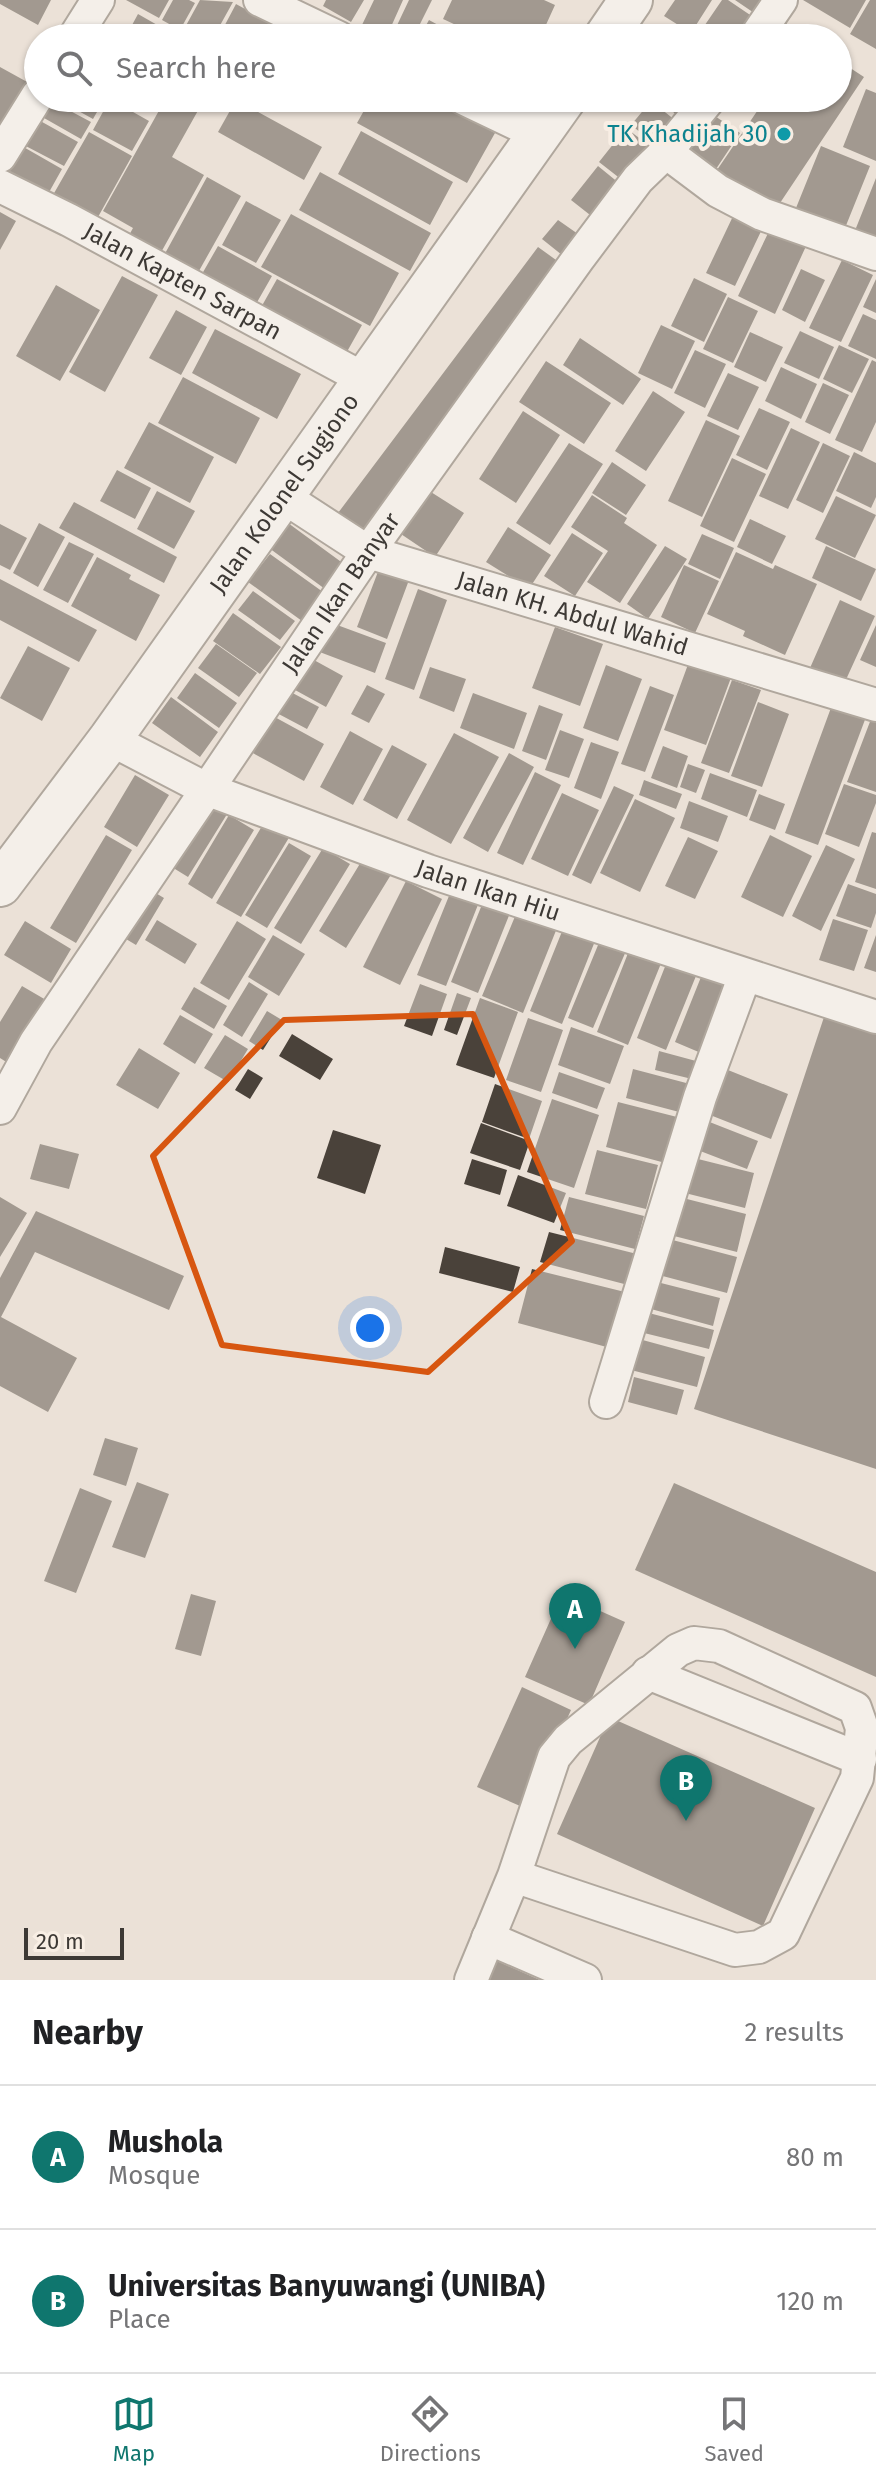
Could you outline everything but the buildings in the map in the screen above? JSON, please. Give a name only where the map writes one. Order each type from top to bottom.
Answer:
[{"type":"main road","points":[[615,24],[631,0]]},
{"type":"main road","name":"Jalan Kolonel Sugiono","points":[[0,885],[110,739],[556,112]]},
{"type":"street","points":[[83,24],[98,0]]},
{"type":"street","points":[[260,0],[310,24]]},
{"type":"street","points":[[765,24],[781,0]]},
{"type":"street","points":[[0,156],[27,112]]},
{"type":"street","points":[[492,112],[540,135]]},
{"type":"street","name":"Jalan Ikan Banyar","points":[[0,1108],[36,1042],[368,552],[638,179],[666,152],[699,112]]},
{"type":"street","points":[[666,152],[718,191],[762,214],[876,254]]},
{"type":"street","name":"Jalan Kapten Sarpan","points":[[0,186],[366,380]]},
{"type":"street","name":"Jalan KH. Abdul Wahid","points":[[282,496],[368,552],[876,705]]},
{"type":"street","name":"Jalan Ikan Hiu","points":[[110,739],[206,789],[428,871],[876,1017]]},
{"type":"street","points":[[606,1402],[700,1097],[745,975]]},
{"type":"street","points":[[471,1980],[514,1876],[554,1757],[568,1740],[678,1650],[694,1643],[719,1646],[855,1708],[862,1728],[857,1778],[783,1934],[759,1947],[735,1950],[514,1876]]},
{"type":"street","points":[[648,1673],[860,1759]]},
{"type":"street","points":[[488,1938],[585,1980]]},
{"type":"highlighted area","points":[[473,1014],[572,1241],[428,1372],[222,1345],[153,1156],[284,1020]]},
{"type":"place","name":"TK Khadijah 30","points":[[784,134]]},
{"type":"place","name":"Mushola","points":[[575,1649]]},
{"type":"place","name":"Universitas Banyuwangi (UNIBA)","points":[[686,1821]]}]
